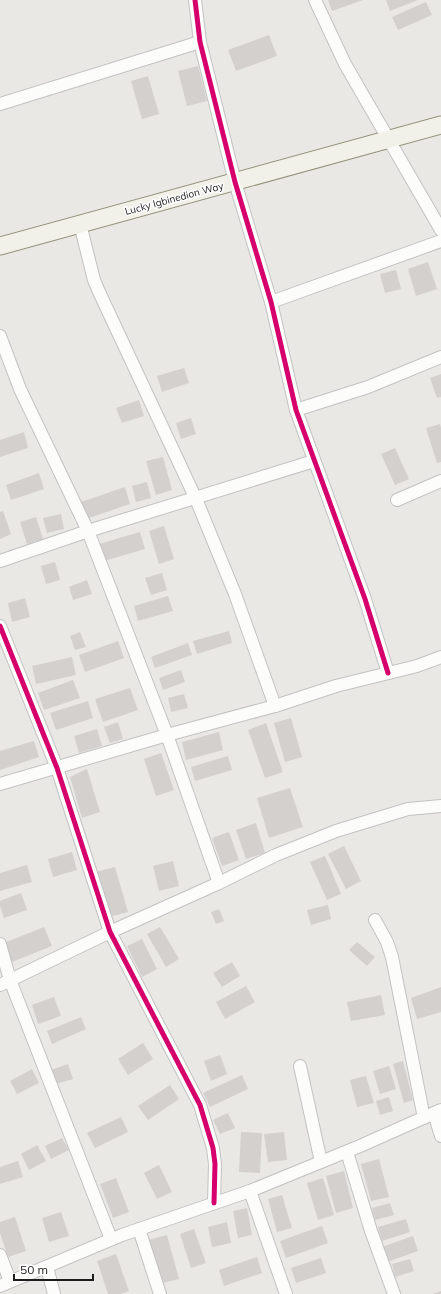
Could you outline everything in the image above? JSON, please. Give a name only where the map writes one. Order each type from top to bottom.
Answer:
[{"type":"street","points":[[195,0],[200,42],[235,182],[271,302],[296,410],[365,599],[388,673]]},
{"type":"street","points":[[315,0],[345,64],[441,230]]},
{"type":"street","points":[[0,104],[200,42]]},
{"type":"street","name":"Lucky Igbinedion Way","points":[[0,246],[441,125]]},
{"type":"street","points":[[80,224],[94,280],[196,499],[235,594],[275,706]]},
{"type":"street","points":[[271,302],[441,241]]},
{"type":"street","points":[[0,336],[20,389],[88,532],[167,735],[219,883]]},
{"type":"street","points":[[296,410],[368,387],[441,357]]},
{"type":"street","points":[[0,561],[314,461]]},
{"type":"street","points":[[397,500],[441,481]]},
{"type":"street","points":[[0,626],[57,768],[110,932],[200,1104],[213,1148],[215,1164],[214,1203]]},
{"type":"street","points":[[0,784],[167,735],[275,706],[336,686],[417,666],[441,657]]},
{"type":"street","points":[[5,982],[276,855],[336,831],[408,809],[441,806]]},
{"type":"street","points":[[375,920],[387,942],[392,957],[433,1114],[441,1136]]},
{"type":"street","points":[[0,944],[5,982],[111,1239]]},
{"type":"street","points":[[300,1066],[321,1162]]},
{"type":"street","points":[[0,1255],[5,1283],[47,1267],[111,1239],[250,1191],[347,1152],[433,1114]]},
{"type":"street","points":[[347,1152],[394,1294]]},
{"type":"street","points":[[250,1191],[286,1294]]},
{"type":"street","points":[[139,1229],[160,1294]]},
{"type":"street","points":[[47,1267],[54,1294]]},
{"type":"building","points":[[328,0],[363,0],[332,11]]},
{"type":"building","points":[[386,0],[418,0],[390,11]]},
{"type":"building","points":[[426,2],[432,15],[398,30],[392,17]]},
{"type":"building","points":[[269,35],[277,56],[236,71],[228,50]]},
{"type":"building","points":[[198,66],[207,101],[187,106],[178,71]]},
{"type":"building","points":[[148,76],[159,114],[142,119],[131,81]]},
{"type":"building","points":[[428,262],[437,289],[416,296],[408,269]]},
{"type":"building","points":[[396,270],[401,289],[385,293],[380,274]]},
{"type":"building","points":[[184,368],[189,383],[162,392],[157,376]]},
{"type":"building","points":[[441,374],[441,397],[437,398],[430,378]]},
{"type":"building","points":[[139,400],[144,416],[122,423],[116,408]]},
{"type":"building","points":[[191,418],[196,434],[181,439],[176,423]]},
{"type":"building","points":[[440,424],[441,462],[437,463],[426,428]]},
{"type":"building","points":[[24,432],[28,448],[0,457],[0,440]]},
{"type":"building","points":[[395,448],[409,479],[395,485],[381,454]]},
{"type":"building","points":[[163,457],[172,490],[156,495],[146,461]]},
{"type":"building","points":[[39,473],[44,489],[11,500],[6,485]]},
{"type":"building","points":[[147,482],[151,498],[136,502],[132,486]]},
{"type":"building","points":[[125,487],[130,504],[86,519],[81,502]]},
{"type":"building","points":[[3,511],[11,534],[0,539],[0,512]]},
{"type":"building","points":[[61,514],[64,529],[47,533],[43,518]]},
{"type":"building","points":[[36,517],[43,539],[27,544],[20,522]]},
{"type":"building","points":[[164,526],[174,559],[159,564],[149,531]]},
{"type":"building","points":[[140,532],[145,549],[104,561],[99,544]]},
{"type":"building","points":[[55,562],[60,580],[46,584],[41,566]]},
{"type":"building","points":[[162,573],[167,590],[151,595],[145,578]]},
{"type":"building","points":[[87,580],[92,594],[73,600],[69,587]]},
{"type":"building","points":[[168,596],[173,611],[138,621],[134,606]]},
{"type":"building","points":[[25,598],[30,617],[12,622],[8,603]]},
{"type":"building","points":[[229,631],[232,643],[197,654],[193,641]]},
{"type":"building","points":[[80,632],[86,647],[75,650],[70,636]]},
{"type":"building","points":[[118,641],[124,658],[85,672],[79,655]]},
{"type":"building","points":[[188,643],[192,655],[155,668],[151,657]]},
{"type":"building","points":[[72,657],[76,675],[36,684],[32,666]]},
{"type":"building","points":[[181,670],[185,682],[163,690],[159,678]]},
{"type":"building","points":[[73,680],[80,698],[44,710],[38,693]]},
{"type":"building","points":[[130,688],[138,710],[103,722],[95,699]]},
{"type":"building","points":[[184,694],[188,708],[171,712],[168,698]]},
{"type":"building","points":[[88,701],[93,718],[56,730],[50,713]]},
{"type":"building","points":[[291,718],[302,757],[285,762],[274,723]]},
{"type":"building","points":[[118,722],[123,739],[110,743],[104,727]]},
{"type":"building","points":[[266,723],[283,772],[265,778],[248,730]]},
{"type":"building","points":[[97,729],[102,746],[79,753],[74,736]]},
{"type":"building","points":[[219,732],[223,750],[186,760],[182,742]]},
{"type":"building","points":[[34,741],[39,757],[0,770],[0,751]]},
{"type":"building","points":[[161,753],[174,790],[156,796],[144,759]]},
{"type":"building","points":[[228,756],[232,770],[195,781],[191,767]]},
{"type":"building","points":[[87,769],[100,812],[82,818],[70,777]]},
{"type":"building","points":[[290,788],[303,827],[269,838],[257,798]]},
{"type":"building","points":[[256,823],[265,853],[246,859],[236,830]]},
{"type":"building","points":[[229,832],[239,860],[222,866],[212,838]]},
{"type":"building","points":[[344,846],[361,881],[346,889],[328,854]]},
{"type":"building","points":[[72,852],[77,870],[53,877],[48,859]]},
{"type":"building","points":[[325,856],[341,894],[327,900],[310,862]]},
{"type":"building","points":[[173,861],[179,886],[159,891],[153,866]]},
{"type":"building","points":[[27,865],[32,882],[0,891],[0,873]]},
{"type":"building","points":[[115,867],[128,912],[109,917],[96,872]]},
{"type":"building","points":[[21,893],[27,910],[4,918],[0,901]]},
{"type":"building","points":[[328,905],[331,919],[311,925],[307,910]]},
{"type":"building","points":[[219,909],[224,921],[216,924],[211,912]]},
{"type":"building","points":[[44,927],[52,946],[12,962],[4,943]]},
{"type":"building","points":[[160,927],[179,959],[166,967],[147,934]]},
{"type":"building","points":[[142,939],[157,969],[142,977],[127,946]]},
{"type":"building","points":[[357,942],[375,957],[367,966],[349,950]]},
{"type":"building","points":[[232,962],[240,976],[222,987],[213,973]]},
{"type":"building","points":[[246,986],[255,1002],[225,1019],[216,1002]]},
{"type":"building","points":[[441,987],[441,1012],[417,1019],[411,998]]},
{"type":"building","points":[[381,995],[385,1015],[351,1021],[347,1002]]},
{"type":"building","points":[[54,997],[61,1016],[38,1024],[32,1005]]},
{"type":"building","points":[[81,1017],[86,1029],[52,1044],[47,1031]]},
{"type":"building","points":[[143,1043],[153,1059],[128,1075],[118,1059]]},
{"type":"building","points":[[220,1055],[227,1074],[211,1081],[204,1061]]},
{"type":"building","points":[[403,1061],[413,1100],[404,1103],[393,1064]]},
{"type":"building","points":[[68,1064],[73,1079],[56,1084],[51,1070]]},
{"type":"building","points":[[389,1066],[396,1089],[380,1094],[373,1071]]},
{"type":"building","points":[[32,1069],[39,1083],[17,1094],[10,1081]]},
{"type":"building","points":[[242,1075],[248,1089],[210,1107],[203,1093]]},
{"type":"building","points":[[366,1076],[374,1103],[357,1107],[350,1080]]},
{"type":"building","points":[[170,1085],[179,1099],[148,1120],[138,1106]]},
{"type":"building","points":[[389,1097],[393,1111],[380,1115],[376,1101]]},
{"type":"building","points":[[228,1113],[235,1128],[220,1134],[213,1120]]},
{"type":"building","points":[[121,1117],[128,1132],[95,1148],[87,1133]]},
{"type":"building","points":[[241,1132],[262,1133],[260,1173],[239,1172]]},
{"type":"building","points":[[284,1132],[287,1160],[268,1162],[264,1134]]},
{"type":"building","points":[[62,1138],[69,1150],[51,1159],[45,1146]]},
{"type":"building","points":[[37,1145],[46,1161],[29,1170],[21,1154]]},
{"type":"building","points":[[379,1159],[389,1197],[371,1201],[361,1164]]},
{"type":"building","points":[[18,1161],[23,1177],[0,1184],[0,1167]]},
{"type":"building","points":[[159,1165],[172,1192],[157,1199],[144,1173]]},
{"type":"building","points":[[344,1171],[353,1208],[336,1213],[326,1176]]},
{"type":"building","points":[[116,1178],[129,1212],[113,1218],[100,1184]]},
{"type":"building","points":[[323,1178],[334,1215],[318,1220],[307,1183]]},
{"type":"building","points":[[282,1195],[292,1228],[277,1232],[268,1199]]},
{"type":"building","points":[[390,1203],[394,1215],[375,1220],[372,1208]]},
{"type":"building","points":[[247,1208],[252,1235],[238,1238],[233,1211]]},
{"type":"building","points":[[61,1212],[69,1236],[49,1242],[42,1218]]},
{"type":"building","points":[[15,1217],[26,1251],[8,1257],[0,1233],[0,1222]]},
{"type":"building","points":[[406,1219],[410,1232],[382,1241],[378,1227]]},
{"type":"building","points":[[227,1222],[231,1243],[212,1247],[208,1227]]},
{"type":"building","points":[[322,1226],[328,1243],[286,1258],[280,1241]]},
{"type":"building","points":[[194,1229],[206,1263],[191,1268],[180,1234]]},
{"type":"building","points":[[167,1235],[179,1279],[159,1284],[148,1240]]},
{"type":"building","points":[[413,1236],[418,1251],[387,1262],[382,1247]]},
{"type":"building","points":[[116,1254],[129,1291],[120,1294],[108,1294],[97,1261]]},
{"type":"building","points":[[257,1257],[262,1273],[224,1286],[219,1270]]},
{"type":"building","points":[[321,1258],[326,1273],[296,1283],[291,1268]]},
{"type":"building","points":[[410,1259],[414,1271],[395,1277],[392,1264]]},
{"type":"building","points":[[441,1291],[441,1294],[432,1294]]},
{"type":"cycle path","points":[[195,0],[200,42],[235,182],[271,302],[296,410],[365,599],[388,673]]},
{"type":"cycle path","points":[[0,626],[57,768],[110,932],[200,1105],[213,1148],[215,1164],[214,1203]]}]
